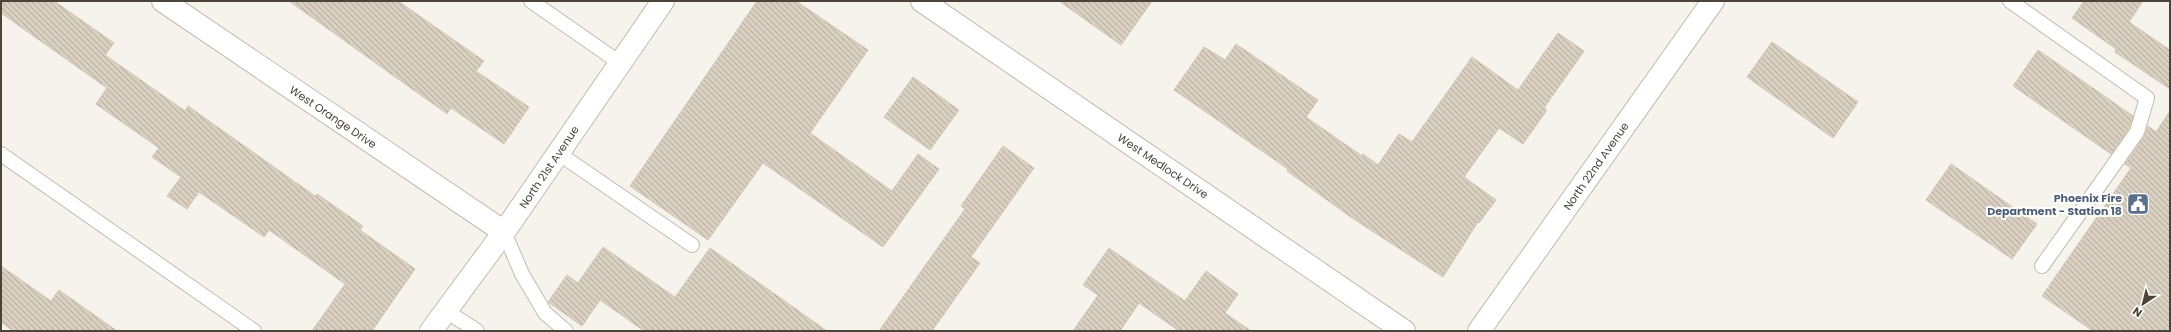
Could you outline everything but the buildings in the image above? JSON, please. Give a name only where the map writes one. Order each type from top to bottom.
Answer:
[{"type":"street","name":"West Orange Drive","points":[[163,1],[504,232]]},
{"type":"street","name":"North 21st Avenue","points":[[431,331],[504,232],[663,1]]},
{"type":"street","name":"West Medlock Drive","points":[[922,1],[1404,331]]},
{"type":"street","name":"North 22nd Avenue","points":[[1479,331],[1713,1]]},
{"type":"lane","points":[[531,1],[620,63]]},
{"type":"lane","points":[[2010,1],[2147,98],[2137,132],[2042,266]]},
{"type":"lane","points":[[558,152],[692,245]]},
{"type":"lane","points":[[1,154],[254,331]]},
{"type":"lane","points":[[504,232],[522,274],[545,313],[566,331]]},
{"type":"lane","points":[[446,311],[477,331]]},
{"type":"place","name":"Phoenix Fire Department - Station 18","points":[[2138,204]]}]
